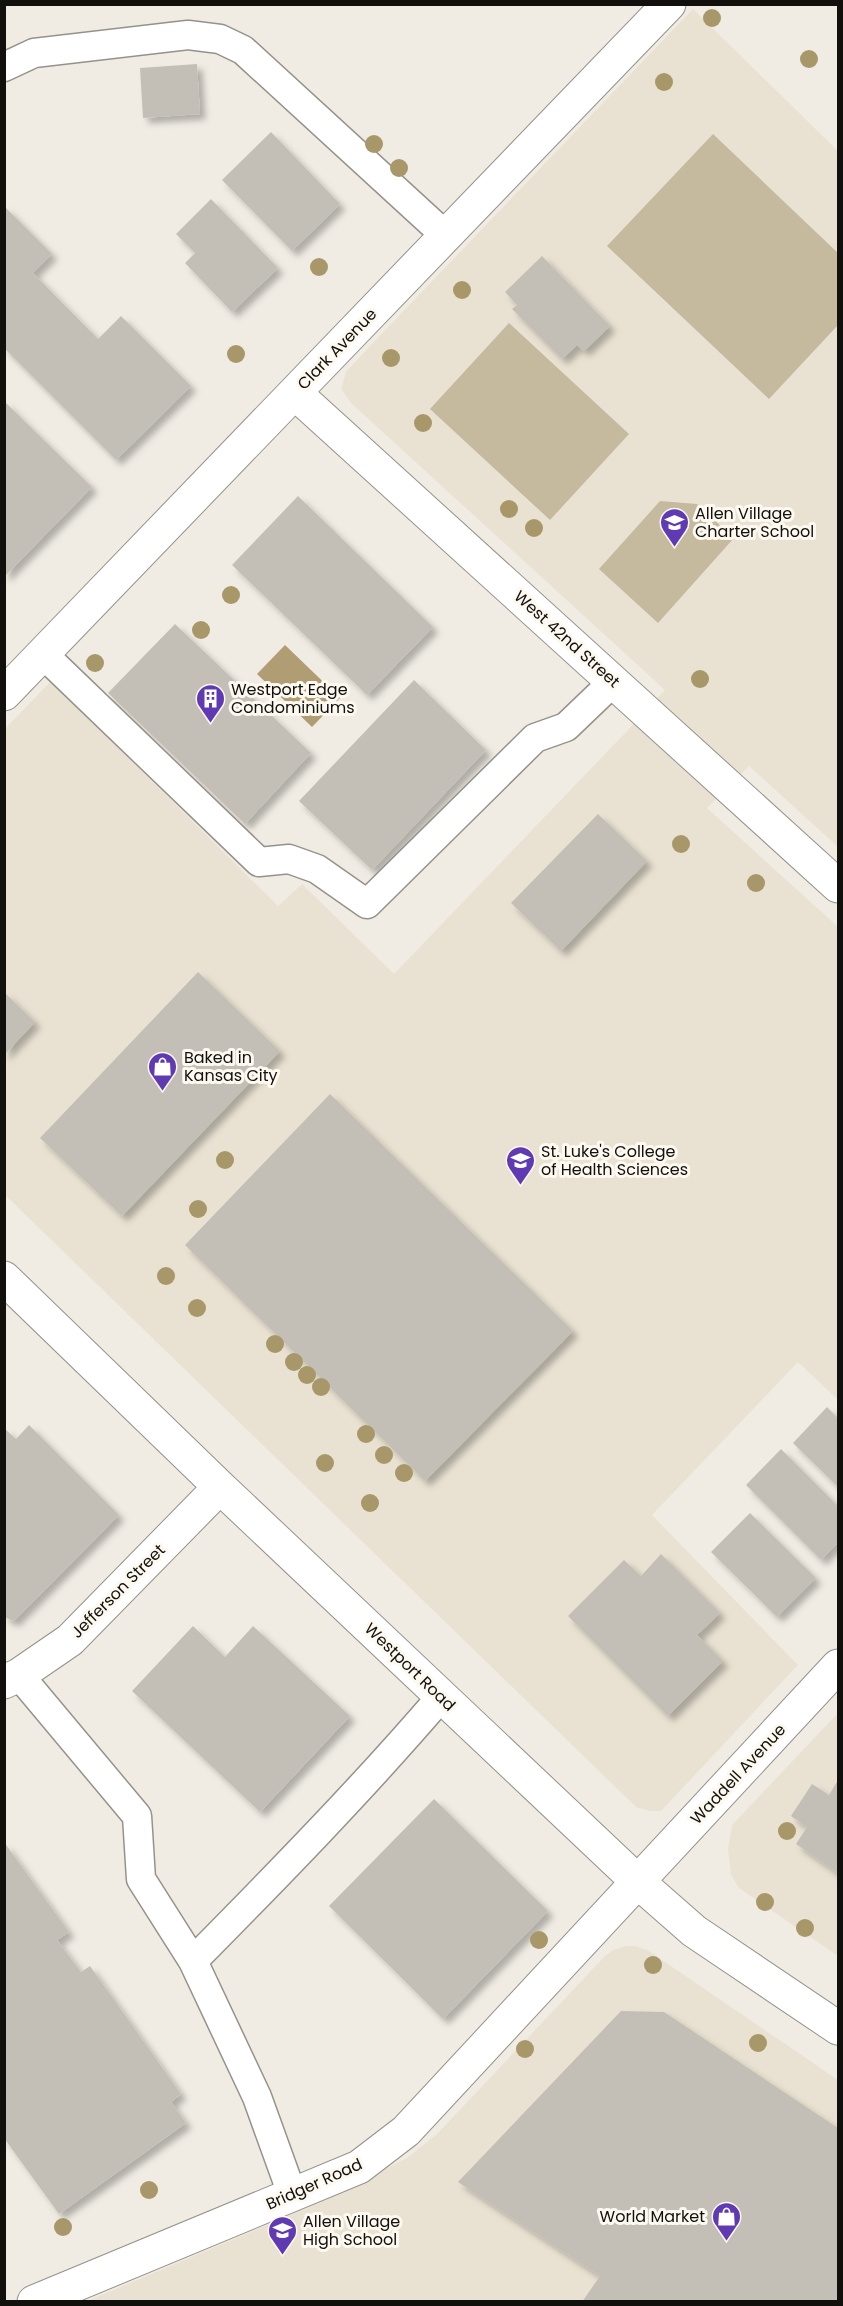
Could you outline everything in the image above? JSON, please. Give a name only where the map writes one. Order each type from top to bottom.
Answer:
[{"type":"street","name":"Clark Avenue","points":[[4,694],[669,4]]},
{"type":"street","name":"West 42nd Street","points":[[295,393],[838,886]]},
{"type":"street","name":"Westport Road","points":[[4,1278],[220,1487],[637,1881],[694,1931],[838,2028]]},
{"type":"street","name":"Jefferson Street","points":[[12,1678],[70,1640],[220,1487]]},
{"type":"street","name":"Waddell Avenue","points":[[637,1881],[838,1666]]},
{"type":"street","name":"Bridger Road","points":[[34,2301],[359,2167],[406,2131],[637,1881]]},
{"type":"lane","points":[[4,67],[34,53],[188,35],[220,39],[243,50],[446,236]]},
{"type":"lane","points":[[44,654],[259,862],[289,859],[317,869],[367,904],[535,738],[566,727],[613,682]]},
{"type":"lane","points":[[12,1678],[137,1816],[141,1879],[193,1961],[257,2097],[292,2194]]},
{"type":"lane","points":[[193,1961],[280,1873],[405,1740],[441,1697]]},
{"type":"shaded area","points":[[693,9],[838,151],[838,847],[749,766],[707,808],[838,927],[838,1400],[798,1362],[652,1515],[798,1665],[661,1811],[650,1811],[636,1807],[5,1195],[4,730],[51,681],[278,906],[302,884],[394,974],[626,732],[665,690],[352,404],[341,389],[346,372],[369,347]]},
{"type":"shaded area","points":[[713,134],[838,253],[838,325],[769,399],[607,246]]},
{"type":"shaded area","points":[[509,323],[629,434],[550,520],[430,409]]},
{"type":"shaded area","points":[[660,501],[697,504],[734,538],[658,623],[599,569]]},
{"type":"shaded area","points":[[285,645],[340,698],[312,727],[257,674]]},
{"type":"shaded area","points":[[838,1713],[838,1956],[739,1888],[731,1875],[728,1849],[732,1825]]},
{"type":"shaded area","points":[[636,1946],[649,1951],[838,2080],[838,2301],[85,2302],[305,2209],[407,2158],[437,2134],[605,1956],[613,1950]]},
{"type":"building","points":[[197,64],[200,114],[143,118],[140,68]]},
{"type":"building","points":[[271,132],[340,204],[292,251],[222,180]]},
{"type":"building","points":[[211,199],[278,268],[232,312],[185,263],[195,253],[176,234]]},
{"type":"building","points":[[4,206],[52,254],[33,273],[98,339],[121,316],[191,386],[116,460],[4,348]]},
{"type":"building","points":[[542,256],[610,326],[584,351],[577,345],[562,359],[512,309],[517,305],[505,292]]},
{"type":"building","points":[[4,401],[92,487],[4,577]]},
{"type":"building","name":"Westport Edge Condominiums","points":[[298,496],[433,627],[367,695],[232,565]]},
{"type":"building","name":"Westport Edge Condominiums","points":[[175,624],[311,753],[245,824],[108,693]]},
{"type":"building","name":"Westport Edge Condominiums","points":[[414,680],[486,750],[372,870],[299,801]]},
{"type":"building","points":[[598,814],[647,861],[561,951],[511,903]]},
{"type":"building","name":"Baked in Kansas City","points":[[198,972],[280,1051],[122,1216],[40,1138]]},
{"type":"building","points":[[4,992],[35,1022],[4,1055]]},
{"type":"building","points":[[330,1094],[573,1331],[425,1481],[185,1245]]},
{"type":"building","points":[[827,1407],[838,1418],[838,1487],[793,1443]]},
{"type":"building","points":[[29,1425],[119,1515],[14,1621],[4,1617],[4,1428],[16,1439]]},
{"type":"building","points":[[781,1449],[838,1506],[838,1543],[821,1560],[746,1485]]},
{"type":"building","points":[[750,1513],[816,1578],[777,1617],[711,1552]]},
{"type":"building","points":[[661,1554],[720,1613],[697,1635],[723,1661],[668,1716],[568,1616],[624,1560],[641,1576]]},
{"type":"building","points":[[193,1626],[225,1657],[253,1626],[350,1716],[260,1812],[132,1691]]},
{"type":"building","points":[[838,1780],[838,1873],[796,1844],[807,1827],[791,1816],[812,1784],[829,1795]]},
{"type":"building","points":[[434,1799],[548,1911],[443,2019],[329,1906]]},
{"type":"building","points":[[4,1842],[69,1932],[57,1940],[81,1972],[90,1966],[181,2094],[171,2102],[186,2123],[59,2214],[4,2138]]},
{"type":"building","points":[[621,2011],[664,2012],[838,2128],[838,2302],[582,2302],[600,2276],[458,2182]]},
{"type":"place","name":"Allen Village Charter School","points":[[674,548]]},
{"type":"place","name":"Westport Edge Condominiums","points":[[210,724]]},
{"type":"place","name":"Baked in Kansas City","points":[[163,1092]]},
{"type":"place","name":"St. Luke's College of Health Sciences","points":[[520,1186]]},
{"type":"place","name":"World Market","points":[[726,2242]]},
{"type":"place","name":"Allen Village High School","points":[[282,2256]]}]
